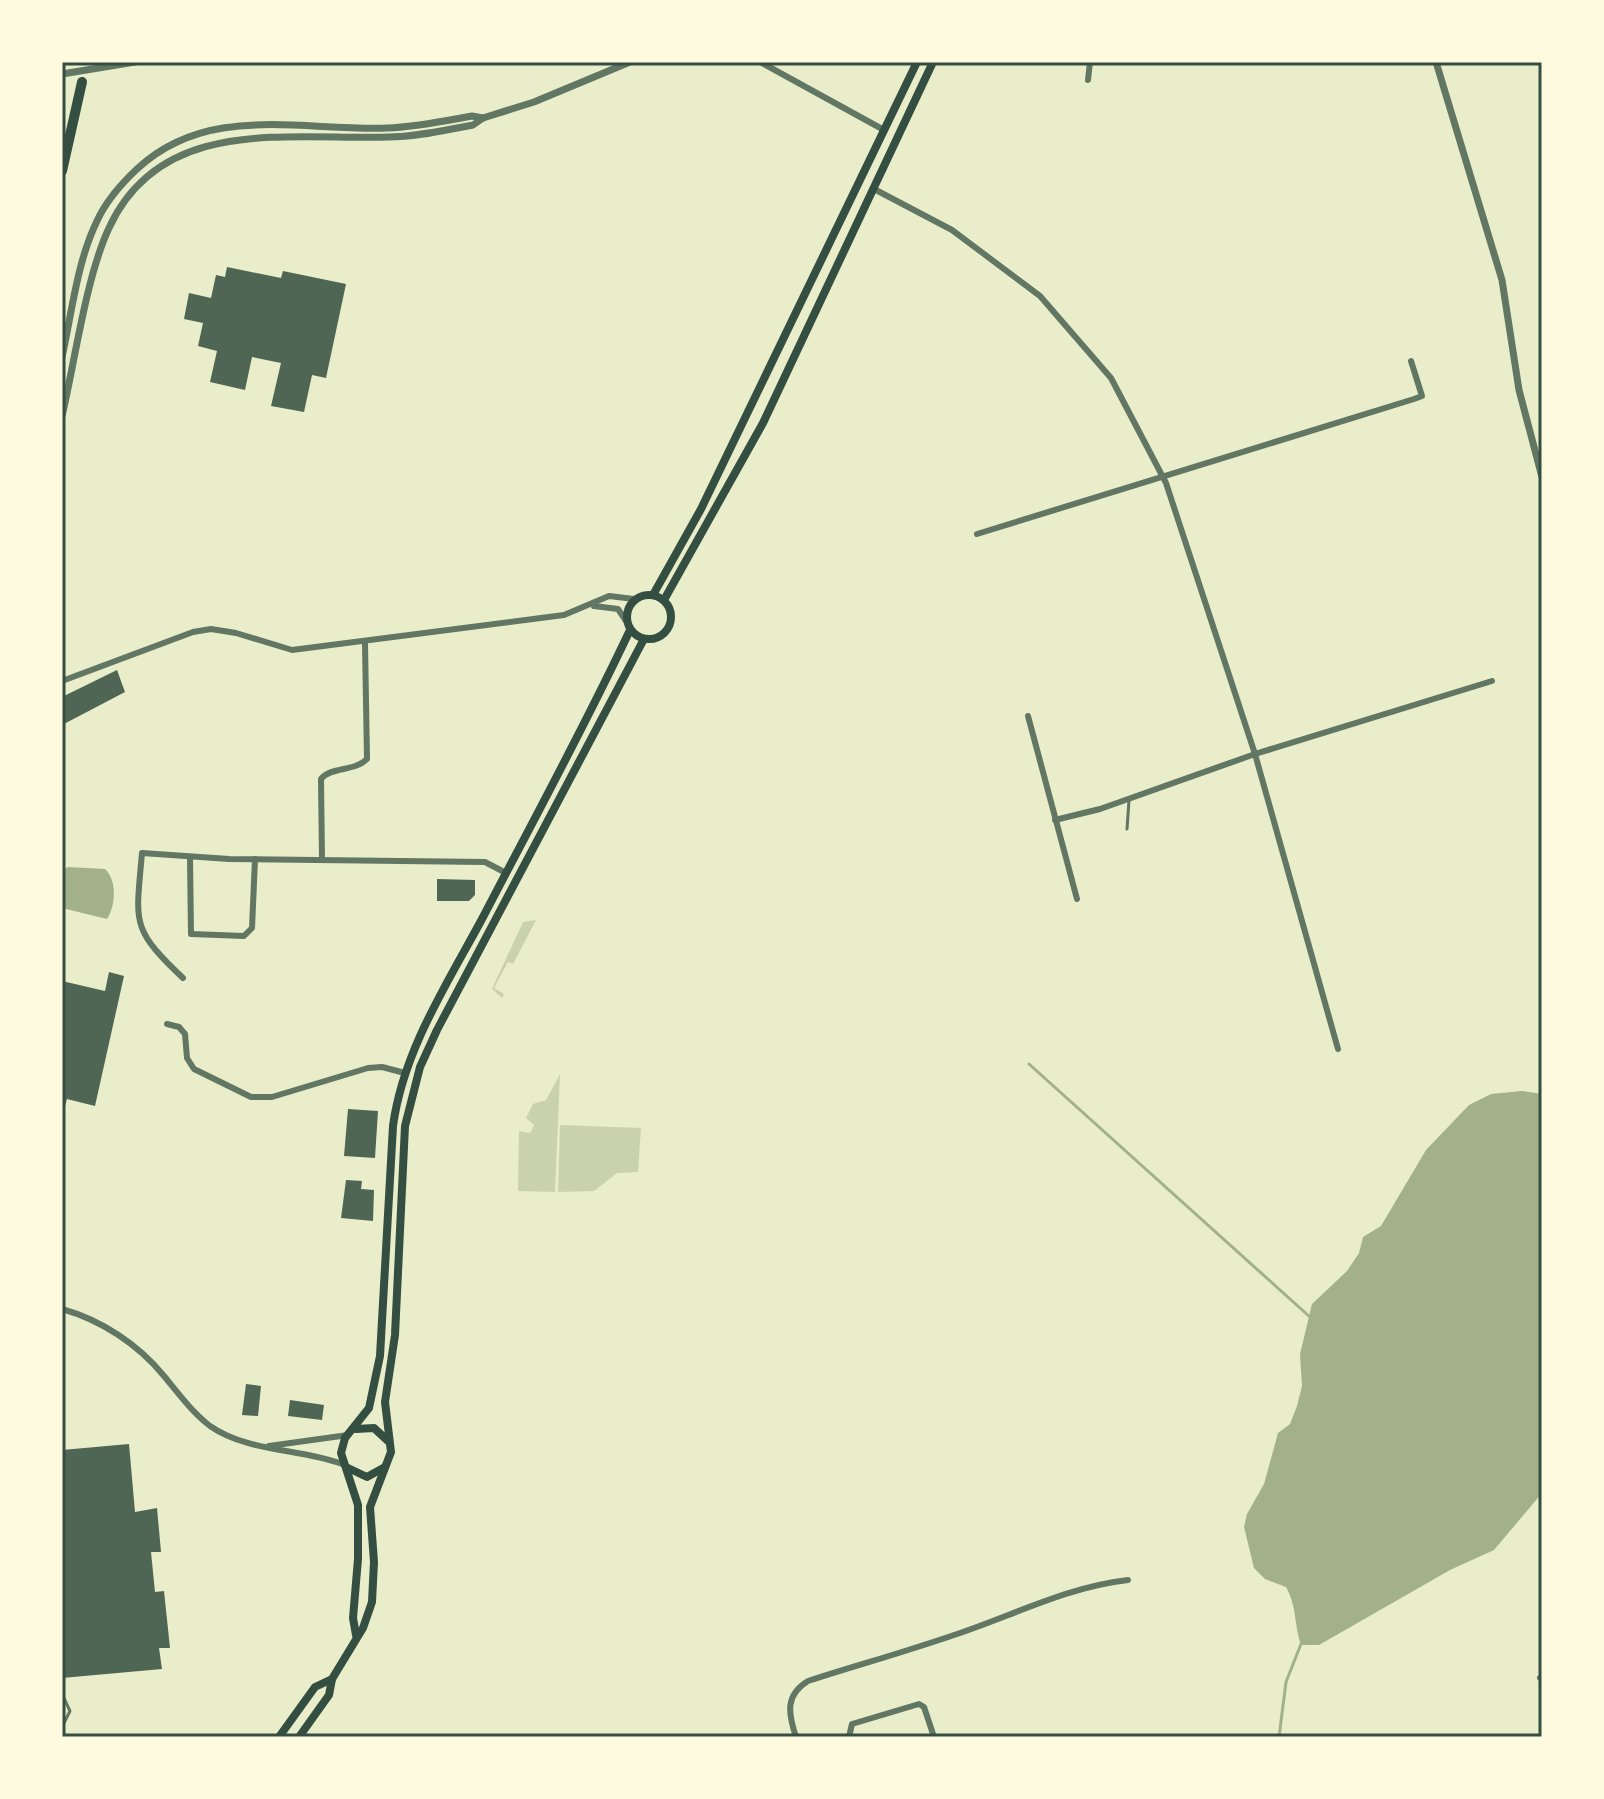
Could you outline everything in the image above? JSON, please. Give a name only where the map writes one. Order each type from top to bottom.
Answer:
[{"type":"highway","points":[[62,171],[82,82]]},
{"type":"main road","points":[[653,595],[707,497],[917,62]]},
{"type":"main road","points":[[664,600],[763,423],[933,62]]},
{"type":"main road","points":[[653,595],[664,600],[671,613],[669,627],[658,638],[644,639],[630,630],[626,621],[634,599],[653,595]]},
{"type":"main road","points":[[356,1635],[353,1618],[358,1505],[342,1445],[369,1408],[380,1356],[393,1126],[405,1073],[431,1015],[596,704],[630,630]]},
{"type":"main road","points":[[299,1737],[329,1695],[332,1679],[367,1619],[372,1602],[374,1562],[370,1507],[386,1466],[390,1445],[385,1402],[395,1335],[405,1126],[414,1084],[437,1030],[644,639]]},
{"type":"main road","points":[[350,1433],[374,1428],[390,1445]]},
{"type":"main road","points":[[346,1466],[367,1477],[386,1466]]},
{"type":"main road","points":[[279,1737],[315,1687],[332,1679]]},
{"type":"street","points":[[62,74],[135,62]]},
{"type":"street","points":[[62,357],[88,241],[96,222],[120,186],[167,145],[191,134],[243,124],[388,128],[483,118],[534,102],[630,62]]},
{"type":"street","points":[[1088,80],[1090,62]]},
{"type":"street","points":[[762,63],[884,130]]},
{"type":"street","points":[[1438,63],[1509,304],[1519,390],[1542,477]]},
{"type":"street","points":[[62,416],[107,230],[131,193],[164,165],[222,140],[392,137],[473,125],[483,118]]},
{"type":"street","points":[[874,189],[952,230],[1040,296],[1111,378],[1163,476],[1255,754],[1338,1049]]},
{"type":"street","points":[[977,534],[1422,396],[1411,361]]},
{"type":"street","points":[[62,681],[154,645],[211,629],[236,633],[287,650],[365,643],[564,615],[609,596],[634,599]]},
{"type":"street","points":[[590,606],[618,609],[626,621]]},
{"type":"street","points":[[322,860],[321,779],[331,772],[359,767],[367,759],[365,643]]},
{"type":"street","points":[[1055,820],[1100,809],[1129,796],[1255,754],[1492,681]]},
{"type":"street","points":[[1028,716],[1077,899]]},
{"type":"street","points":[[183,978],[147,944],[136,920],[142,853],[255,859],[485,862],[506,873]]},
{"type":"street","points":[[190,857],[191,934],[198,936],[244,936],[252,928],[255,859]]},
{"type":"street","points":[[167,1024],[179,1027],[185,1034],[187,1058],[194,1069],[251,1097],[272,1097],[368,1068],[382,1067],[405,1073]]},
{"type":"street","points":[[62,1309],[93,1320],[128,1341],[211,1426],[248,1444],[321,1455],[346,1466]]},
{"type":"street","points":[[269,1446],[350,1433]]},
{"type":"street","points":[[796,1737],[789,1703],[796,1689],[808,1681],[958,1634],[1060,1595],[1099,1583],[1128,1580]]},
{"type":"street","points":[[849,1737],[852,1724],[919,1704],[924,1707],[934,1737]]},
{"type":"lane","points":[[1127,829],[1129,796]]},
{"type":"lane","points":[[62,1694],[70,1711],[62,1727]]},
{"type":"shaded area","points":[[68,867],[105,869],[109,874],[114,893],[107,919],[62,908],[62,870]]},
{"type":"shaded area","points":[[536,920],[513,964],[508,962],[494,988],[504,994],[502,998],[492,989],[523,922]]},
{"type":"shaded area","points":[[560,1074],[555,1192],[518,1191],[519,1131],[530,1133],[534,1125],[526,1118],[533,1104],[546,1100]]},
{"type":"shaded area","points":[[1522,1091],[1542,1094],[1542,1493],[1494,1550],[1450,1570],[1319,1645],[1301,1645],[1286,1587],[1265,1579],[1254,1568],[1244,1527],[1247,1514],[1264,1484],[1278,1433],[1290,1424],[1297,1406],[1302,1386],[1300,1354],[1312,1304],[1347,1271],[1359,1253],[1363,1237],[1381,1226],[1426,1150],[1469,1105],[1491,1094]]},
{"type":"shaded area","points":[[560,1125],[641,1128],[638,1172],[617,1173],[594,1191],[558,1192]]},
{"type":"building","points":[[227,267],[281,278],[283,271],[346,284],[326,378],[312,375],[304,412],[271,406],[281,363],[252,357],[245,390],[210,382],[217,351],[198,346],[203,323],[184,319],[189,293],[211,298],[216,275],[225,277]]},
{"type":"building","points":[[117,670],[125,692],[62,725],[62,697]]},
{"type":"building","points":[[437,879],[475,880],[475,895],[469,901],[437,901]]},
{"type":"building","points":[[109,972],[124,976],[95,1106],[67,1099],[65,1106],[62,1105],[62,981],[105,991]]},
{"type":"building","points":[[348,1109],[378,1111],[375,1158],[344,1156]]},
{"type":"building","points":[[346,1180],[362,1181],[361,1189],[374,1190],[373,1221],[341,1218]]},
{"type":"building","points":[[246,1384],[261,1386],[258,1416],[242,1415]]},
{"type":"building","points":[[290,1400],[324,1405],[322,1420],[288,1416]]},
{"type":"building","points":[[129,1444],[135,1512],[157,1508],[161,1552],[151,1552],[155,1592],[164,1591],[170,1648],[159,1648],[162,1669],[62,1678],[62,1450]]},
{"type":"waterway","points":[[1029,1064],[1310,1317]]},
{"type":"waterway","points":[[1279,1737],[1286,1682],[1301,1644]]}]
